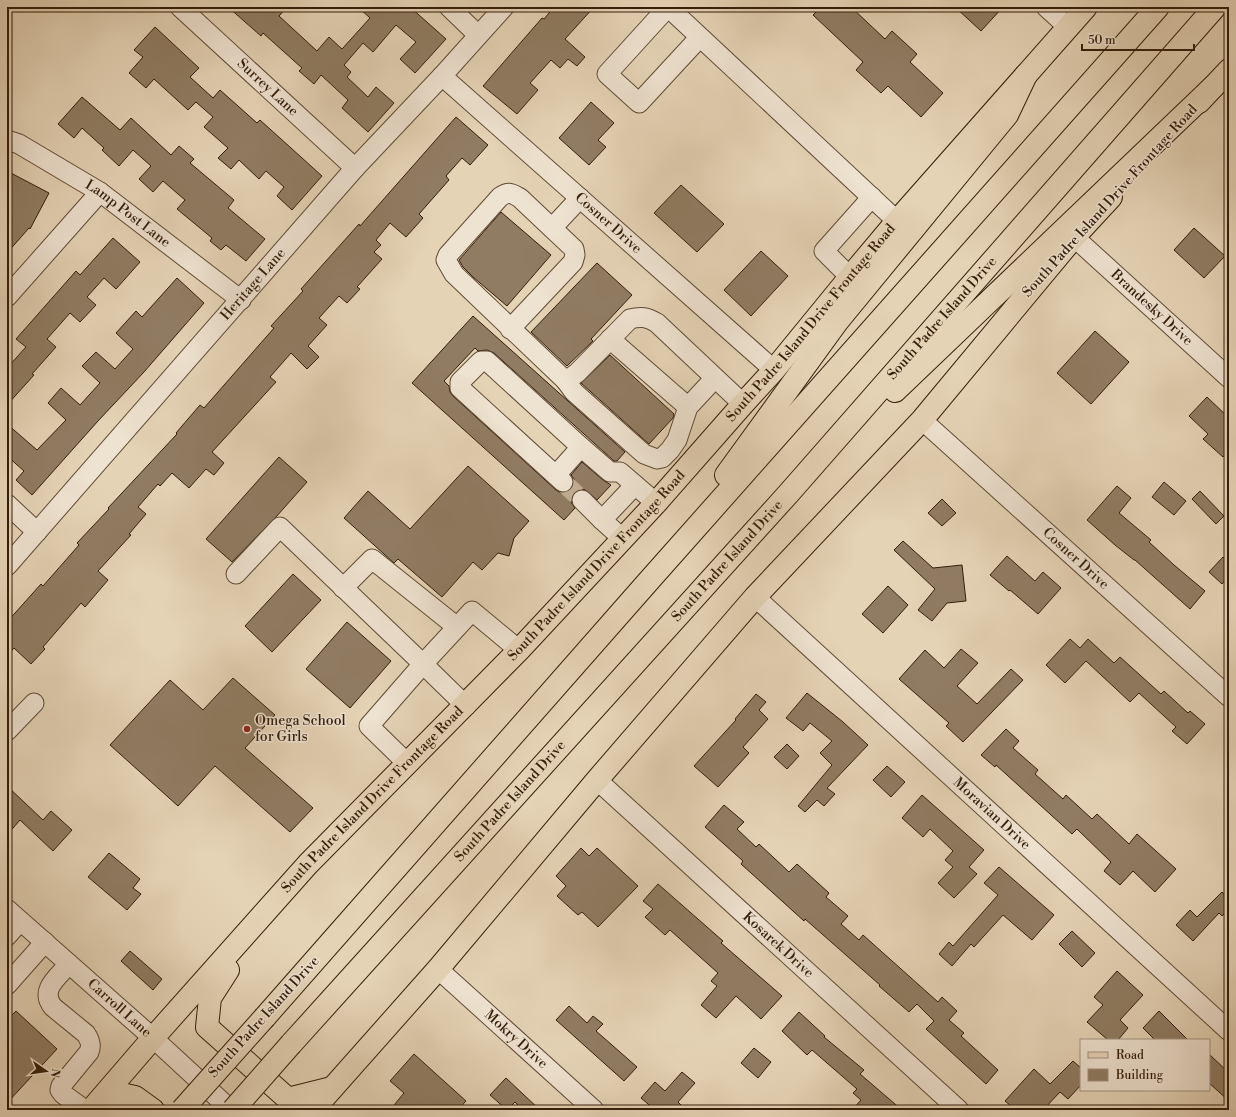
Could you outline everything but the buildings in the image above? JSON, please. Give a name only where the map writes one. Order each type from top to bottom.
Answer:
[{"type":"main road","name":"South Padre Island Drive Frontage Road","points":[[92,1110],[153,1038],[308,864],[466,706],[656,503],[774,370],[897,221],[1086,7]]},
{"type":"main road","name":"South Padre Island Drive","points":[[182,1110],[1158,7]]},
{"type":"main road","name":"South Padre Island Drive","points":[[232,1110],[789,493],[1215,7]]},
{"type":"main road","name":"South Padre Island Drive Frontage Road","points":[[313,1110],[438,969],[597,780],[755,597],[922,420],[1074,237],[1229,70]]},
{"type":"main road","points":[[646,584],[837,322],[1007,115],[1026,75]]},
{"type":"main road","points":[[789,493],[1213,87]]},
{"type":"main road","points":[[274,903],[210,998],[207,1027],[288,1099],[332,1088]]},
{"type":"main road","points":[[92,1110],[121,1094],[135,1096],[154,1110]]},
{"type":"street","name":"Surrey Lane","points":[[180,7],[355,168]]},
{"type":"street","points":[[449,7],[478,35]]},
{"type":"street","name":"Heritage Lane","points":[[7,566],[355,168],[442,76],[504,7]]},
{"type":"street","points":[[1046,7],[1069,28]]},
{"type":"street","points":[[700,38],[639,103],[607,74],[668,8],[897,221]]},
{"type":"street","name":"Cosner Drive","points":[[442,76],[774,370]]},
{"type":"street","name":"Lamp Post Lane","points":[[7,140],[19,144],[100,192],[241,300]]},
{"type":"street","points":[[7,296],[100,192]]},
{"type":"street","points":[[510,329],[573,262],[575,255],[574,249],[520,198],[511,193],[506,193],[500,197],[448,255],[446,260],[454,274],[510,329],[566,381],[574,392],[644,454],[657,459],[662,458],[670,450],[677,440],[688,407],[715,378]]},
{"type":"street","points":[[552,228],[580,198]]},
{"type":"street","points":[[850,277],[824,251],[872,198]]},
{"type":"street","name":"Brandesky Drive","points":[[1074,237],[1229,378]]},
{"type":"street","points":[[566,381],[577,373],[630,319],[640,316],[650,318],[657,323],[743,404]]},
{"type":"street","points":[[610,339],[688,407]]},
{"type":"street","points":[[581,447],[560,478],[460,388],[460,382],[480,361],[487,361],[610,472],[620,472],[656,503]]},
{"type":"street","name":"Cosner Drive","points":[[922,420],[1229,697]]},
{"type":"street","points":[[670,450],[688,467]]},
{"type":"street","points":[[602,520],[635,485]]},
{"type":"street","points":[[582,500],[623,538]]},
{"type":"street","points":[[7,504],[37,532]]},
{"type":"street","points":[[236,574],[280,527],[466,706]]},
{"type":"street","points":[[343,588],[372,559],[457,627]]},
{"type":"street","name":"Moravian Drive","points":[[755,597],[1229,1031]]},
{"type":"street","points":[[408,764],[369,726],[472,611],[519,650]]},
{"type":"street","points":[[7,731],[34,703]]},
{"type":"street","name":"Kosarek Drive","points":[[597,780],[959,1110]]},
{"type":"street","points":[[7,936],[14,915]]},
{"type":"street","name":"Carroll Lane","points":[[14,915],[232,1110]]},
{"type":"street","points":[[7,985],[44,942]]},
{"type":"street","points":[[70,964],[48,990],[47,996],[48,1002],[86,1034],[90,1040],[91,1047],[89,1052],[61,1086],[60,1090],[62,1094],[86,1110]]},
{"type":"street","name":"Mokry Drive","points":[[438,969],[594,1110]]},
{"type":"tunnel","points":[[563,482],[582,500]]},
{"type":"place","name":"Omega School for Girls","points":[[247,729]]}]
